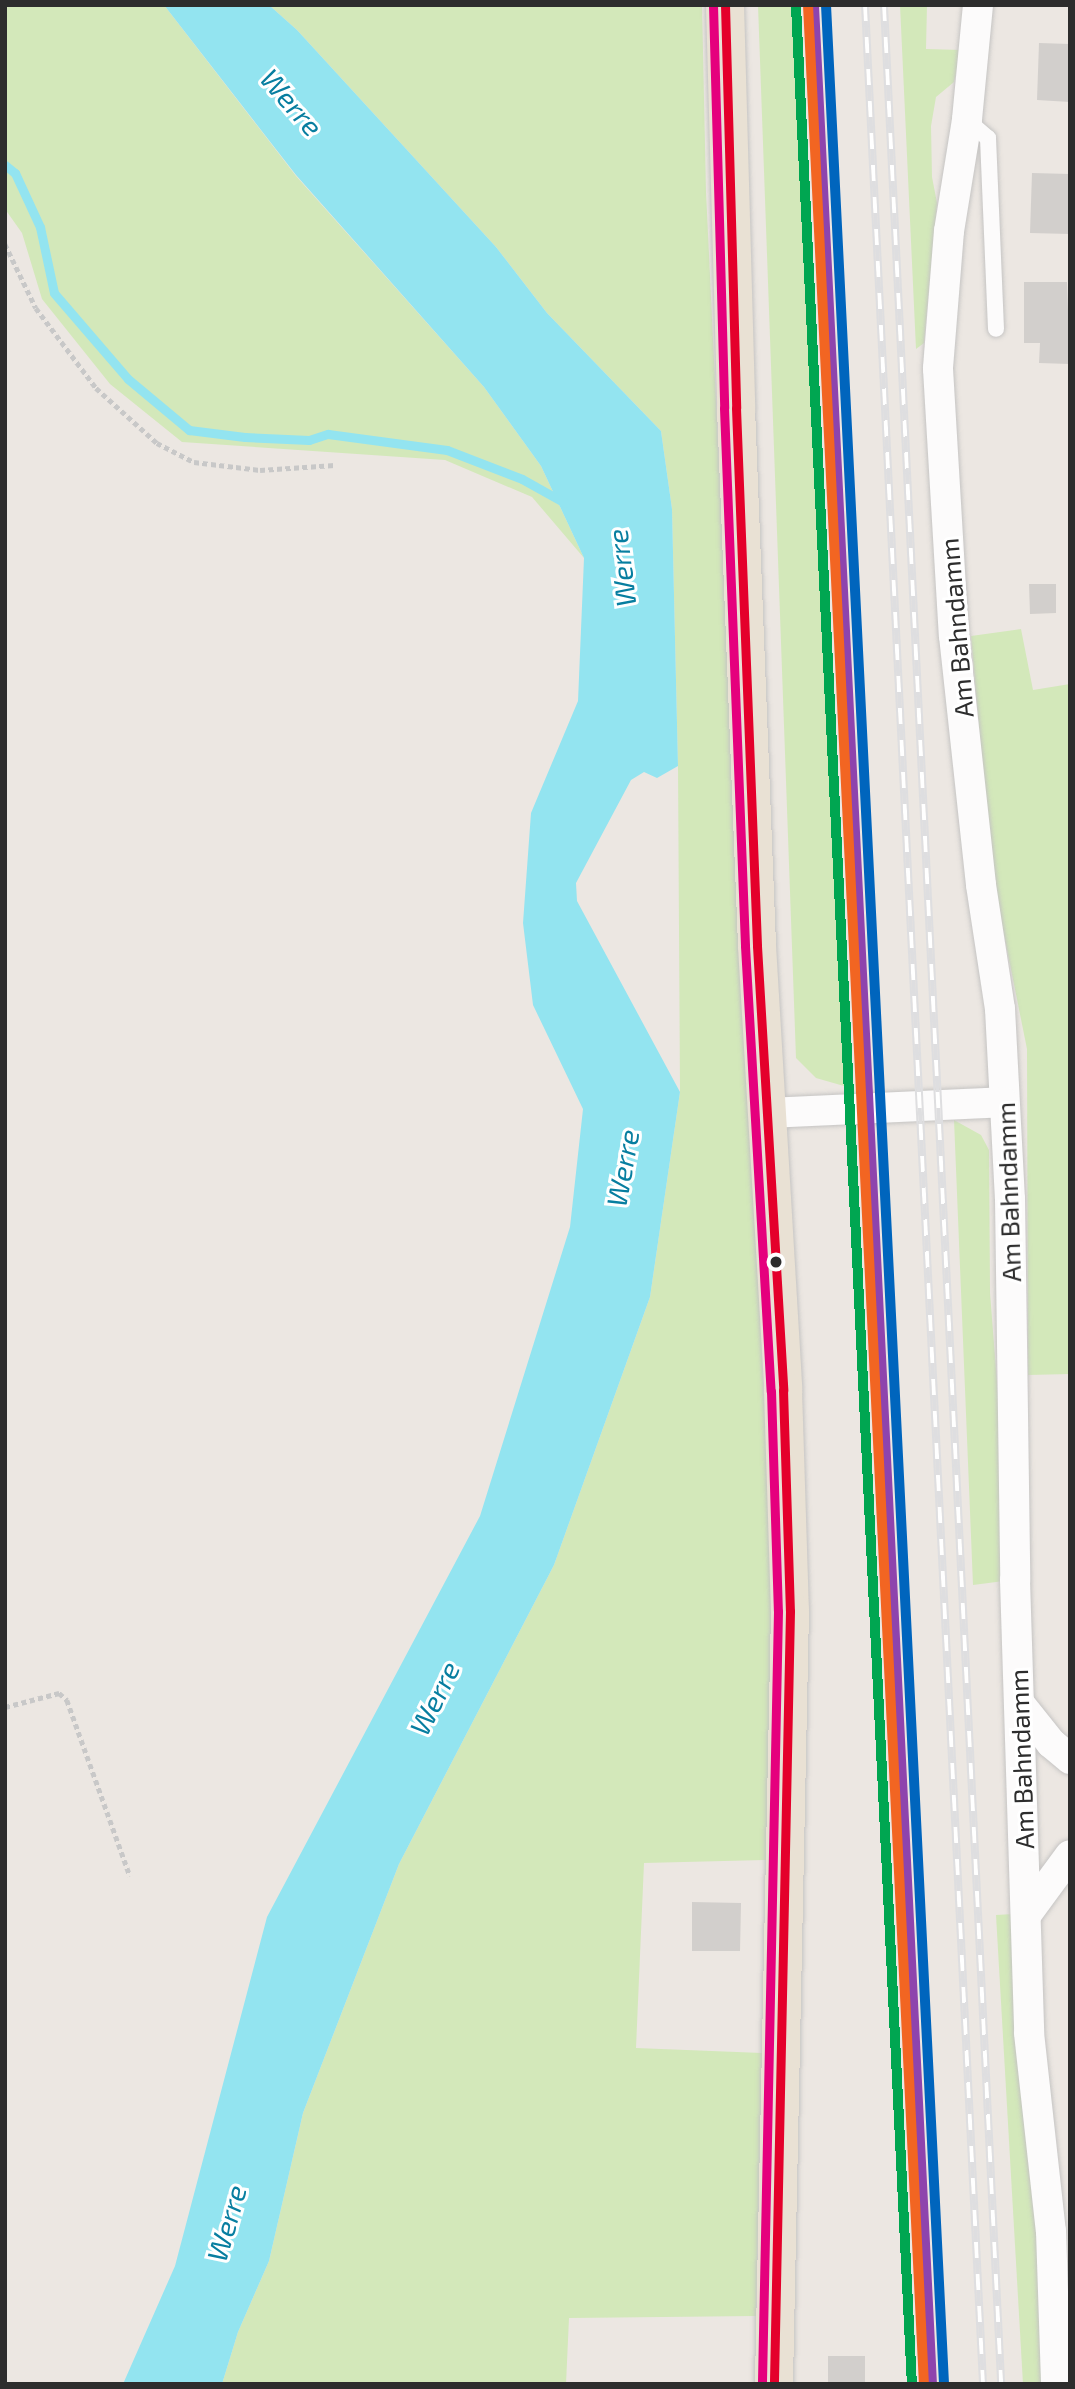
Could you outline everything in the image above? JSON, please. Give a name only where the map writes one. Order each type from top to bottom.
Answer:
[{"type":"main road","points":[[725,5],[736,408],[766,1113],[783,1390],[790,1611],[774,2384]]},
{"type":"street","name":"Am Bahndamm","points":[[978,5],[967,120],[949,231],[939,331],[940,435],[954,636],[981,885],[1000,1009],[1010,1199],[1029,2033],[1051,2231],[1056,2384]]},
{"type":"street","points":[[766,1113],[1004,1102]]},
{"type":"street","points":[[1020,1704],[1051,1743],[1070,1759]]},
{"type":"street","points":[[1026,1915],[1070,1855]]},
{"type":"lane","points":[[967,120],[988,138],[996,329]]},
{"type":"path","points":[[5,244],[36,308],[96,388],[158,443],[194,462],[260,470],[335,465]]},
{"type":"path","points":[[5,1707],[59,1693],[67,1700],[130,1875]]},
{"type":"green space","points":[[5,5],[164,5],[296,176],[484,387],[541,466],[584,558],[532,497],[445,460],[182,442],[110,384],[42,299],[22,233],[5,209]]},
{"type":"green space","points":[[269,5],[702,5],[706,192],[772,1570],[767,1860],[644,1863],[636,2048],[762,2053],[756,2316],[569,2318],[566,2384],[222,2384],[238,2332],[269,2261],[303,2113],[399,1864],[554,1565],[650,1297],[680,1092],[678,766],[672,509],[661,431],[547,313],[496,247],[297,30]]},
{"type":"green space","points":[[758,5],[792,5],[844,1086],[816,1078],[796,1058]]},
{"type":"green space","points":[[900,5],[927,5],[926,49],[961,50],[954,82],[936,97],[931,126],[932,177],[937,203],[924,343],[916,349]]},
{"type":"green space","points":[[1021,629],[1033,690],[1070,684],[1070,1374],[1028,1375],[1027,1049],[992,875],[971,636]]},
{"type":"green space","points":[[954,1120],[981,1135],[989,1150],[990,1293],[1000,1420],[1004,1581],[973,1585]]},
{"type":"green space","points":[[1013,1914],[1034,2195],[1042,2330],[1041,2384],[1023,2384],[996,1915]]},
{"type":"water","name":"Werre","points":[[164,5],[269,5],[297,30],[496,247],[547,313],[661,431],[672,509],[678,766],[657,778],[644,772],[631,780],[576,883],[577,901],[680,1092],[650,1297],[554,1565],[399,1864],[303,2113],[269,2261],[238,2332],[222,2384],[123,2384],[175,2266],[267,1917],[480,1516],[570,1227],[583,1109],[533,1005],[523,923],[531,813],[578,701],[584,558],[541,466],[484,387],[296,175]]},
{"type":"building","points":[[1039,43],[1070,44],[1070,102],[1037,100]]},
{"type":"building","points":[[1032,173],[1070,174],[1070,234],[1030,233]]},
{"type":"building","points":[[1024,282],[1067,282],[1070,364],[1039,363],[1040,343],[1024,343]]},
{"type":"building","points":[[1029,584],[1056,584],[1056,613],[1030,614]]},
{"type":"building","points":[[692,1902],[741,1903],[740,1951],[692,1951]]},
{"type":"building","points":[[828,2356],[865,2356],[865,2384],[828,2384]]},
{"type":"waterway","points":[[5,165],[15,173],[40,227],[54,293],[128,379],[189,430],[245,437],[309,440],[328,434],[447,450],[522,479],[565,503]]},
{"type":"railway","points":[[865,5],[983,2384]]},
{"type":"railway","points":[[884,5],[1001,2384]]},
{"type":"transit line","points":[[713,5],[724,408],[745,946],[771,1391],[778,1611],[762,2384]]},
{"type":"transit line","points":[[725,5],[736,408],[757,946],[783,1390],[790,1611],[774,2384]]},
{"type":"transit line","points":[[808,5],[924,2384]]},
{"type":"transit line","points":[[826,5],[944,2384]]},
{"type":"transit line","points":[[796,6],[912,2384]]},
{"type":"transit line","points":[[814,6],[932,2384]]}]
